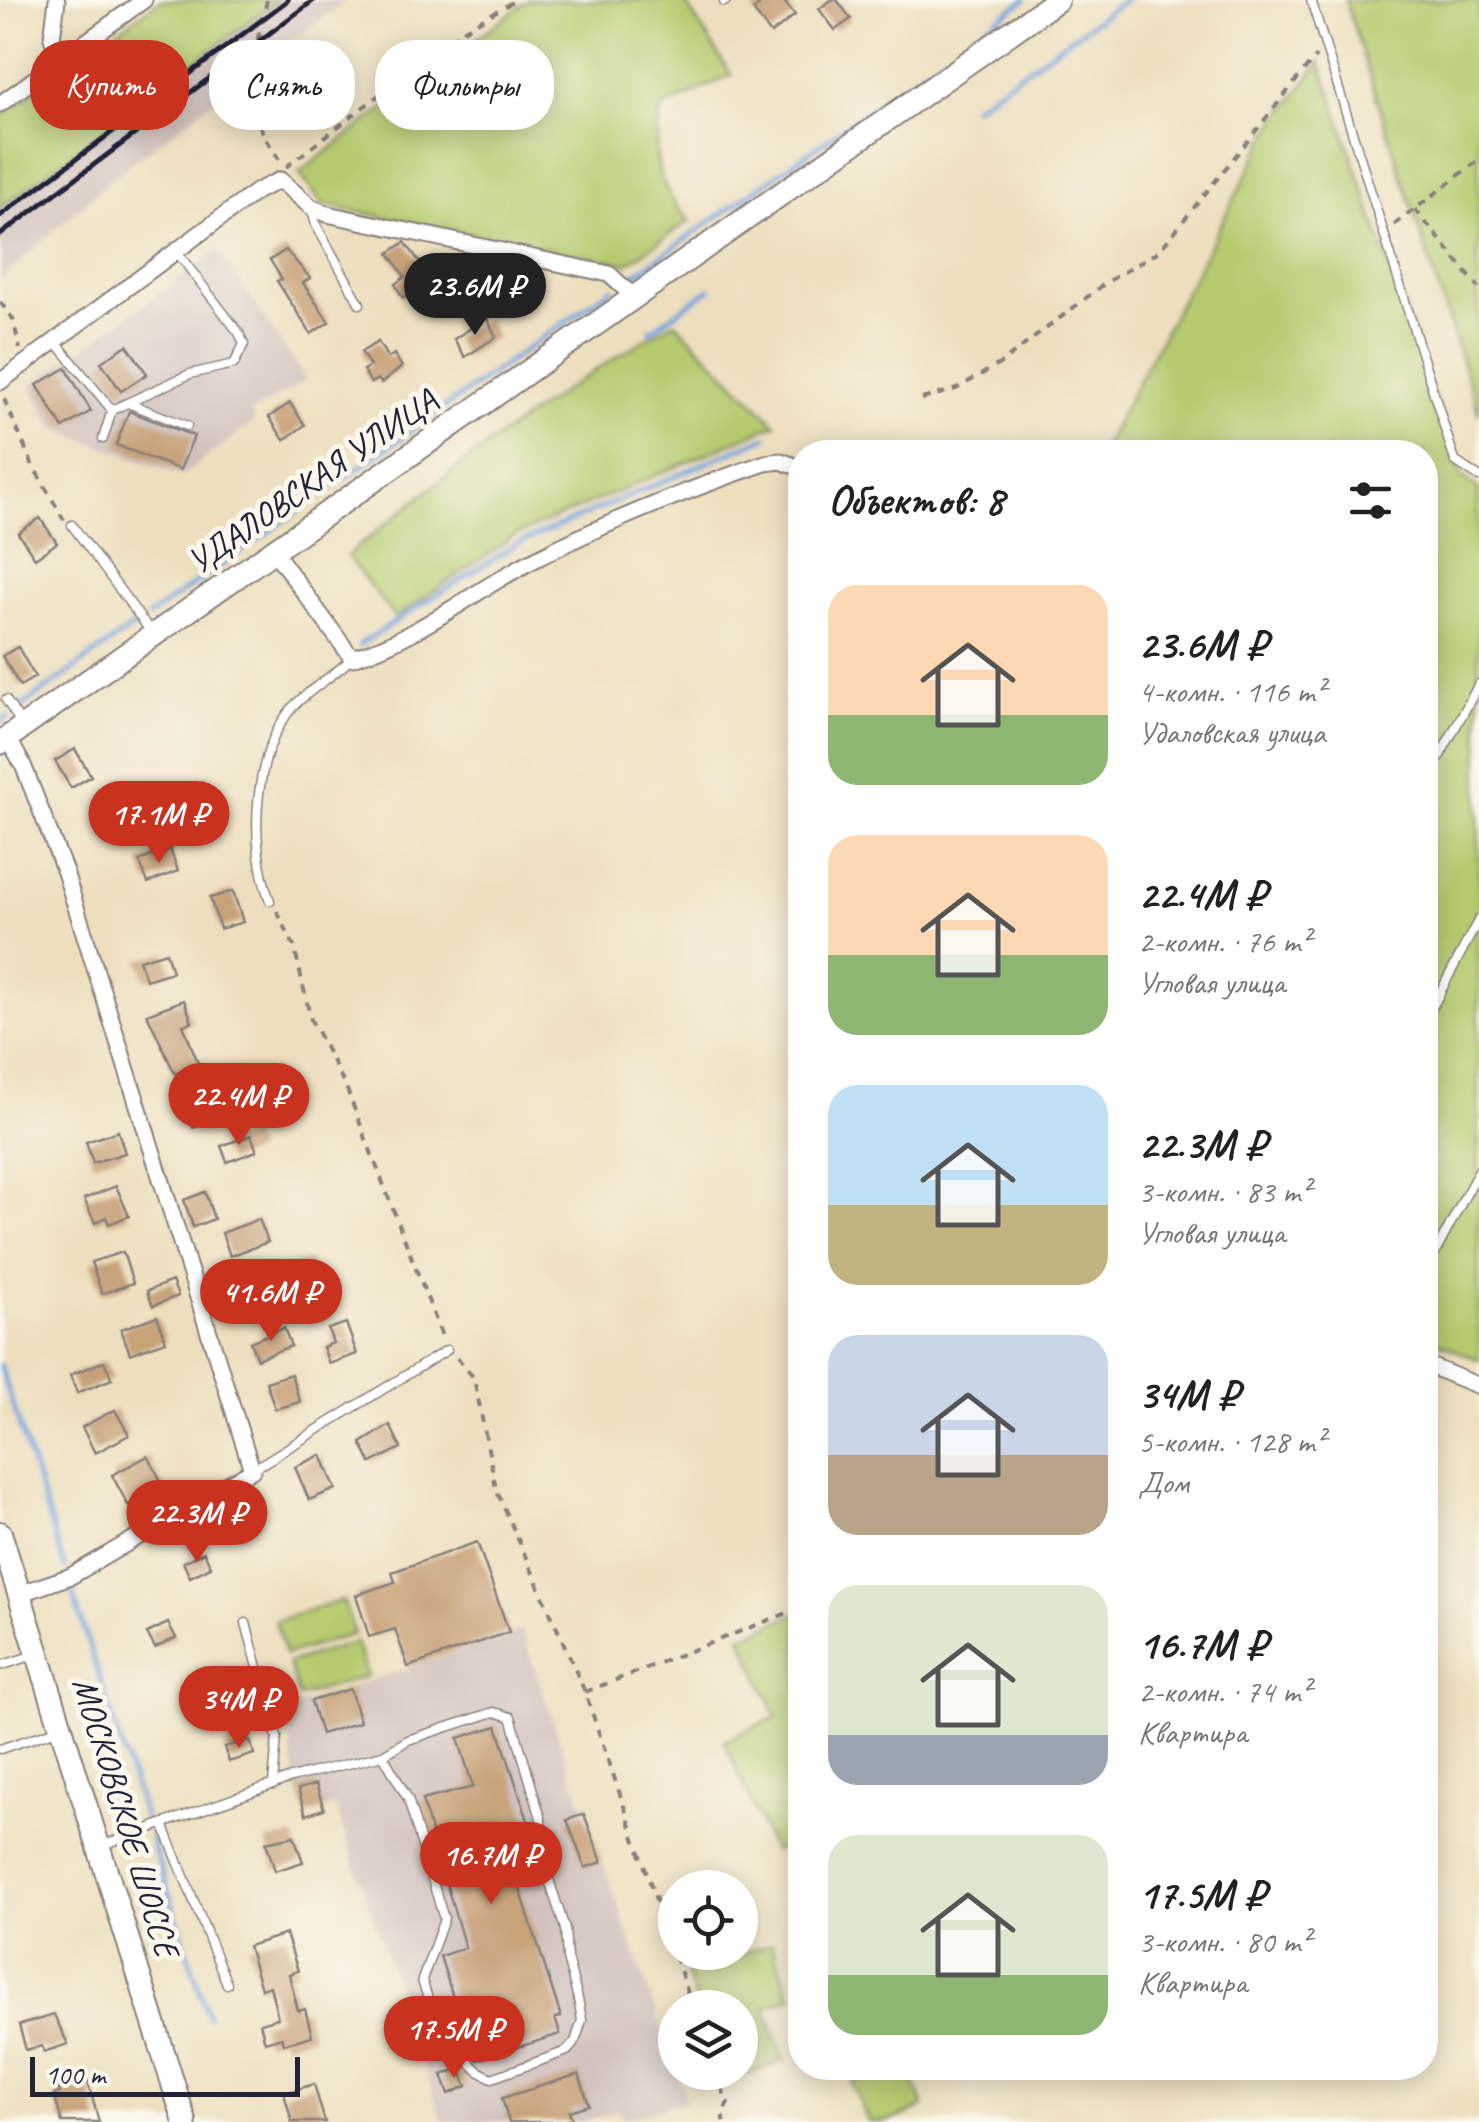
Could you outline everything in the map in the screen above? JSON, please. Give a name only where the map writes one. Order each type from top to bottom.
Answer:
[{"type":"main road","name":"УДАЛОВСКАЯ УЛИЦА","points":[[10,736],[1057,0]]},
{"type":"main road","name":"МОСКОВСКОЕ ШОССЕ","points":[[0,1533],[185,2122]]},
{"type":"street","points":[[53,40],[57,0]]},
{"type":"street","points":[[89,40],[144,0]]},
{"type":"street","points":[[0,104],[30,82]]},
{"type":"street","points":[[1,382],[283,174],[311,207],[609,274],[635,298]]},
{"type":"street","points":[[274,552],[352,658],[422,631],[523,566],[570,542],[765,463],[788,464]]},
{"type":"street","points":[[10,736],[65,872],[252,1470],[71,1576],[19,1594]]},
{"type":"street","points":[[1438,1369],[1479,1386]]},
{"type":"lane","points":[[1310,0],[1386,230],[1455,461],[1479,477]]},
{"type":"lane","points":[[311,207],[316,225],[360,304]]},
{"type":"lane","points":[[103,439],[112,410],[190,374],[234,364],[242,356],[244,344],[239,332],[176,251]]},
{"type":"lane","points":[[55,341],[112,410]]},
{"type":"lane","points":[[128,403],[188,426]]},
{"type":"lane","points":[[72,525],[153,636]]},
{"type":"lane","points":[[270,901],[257,867],[254,836],[258,801],[274,742],[294,706],[352,658]]},
{"type":"lane","points":[[1438,759],[1479,684]]},
{"type":"lane","points":[[6,700],[10,736]]},
{"type":"lane","points":[[1438,996],[1479,919]]},
{"type":"lane","points":[[1438,1247],[1479,1170]]},
{"type":"lane","points":[[252,1470],[447,1350]]},
{"type":"lane","points":[[246,1623],[277,1738],[272,1785]]},
{"type":"lane","points":[[0,1666],[38,1654]]},
{"type":"lane","points":[[98,1846],[272,1785],[383,1755],[408,1740],[494,1712],[511,1716],[541,1818],[542,1858],[565,1930],[566,1958],[582,2020],[567,2052],[492,2078],[478,2071],[438,2033],[422,1980],[444,1919],[408,1799],[383,1755]]},
{"type":"lane","points":[[0,1749],[62,1728]]},
{"type":"lane","points":[[164,1824],[226,1984]]},
{"type":"path","points":[[266,0],[249,66],[249,90],[283,174],[462,30],[516,0]]},
{"type":"path","points":[[922,399],[956,390],[1001,363],[1107,282],[1159,251],[1325,44]]},
{"type":"path","points":[[1386,230],[1479,160]]},
{"type":"path","points":[[1414,209],[1479,288]]},
{"type":"path","points":[[0,302],[13,319],[26,363]]},
{"type":"path","points":[[1,382],[8,411],[34,466],[66,523],[72,525]]},
{"type":"path","points":[[270,901],[290,936],[311,1020],[346,1087],[447,1350],[474,1378],[496,1489],[584,1692],[687,1990]]},
{"type":"path","points":[[584,1692],[788,1613]]},
{"type":"path","points":[[723,2090],[728,2103],[722,2115],[725,2122]]},
{"type":"shaded area","points":[[255,0],[346,0],[293,40],[209,40],[209,104],[189,119],[189,47]]},
{"type":"shaded area","points":[[73,130],[175,130],[113,177],[0,280],[0,182]]},
{"type":"shaded area","points":[[219,251],[306,380],[251,412],[255,421],[182,476],[54,428],[30,386]]},
{"type":"shaded area","points":[[521,1630],[658,2019],[658,2090],[683,2090],[687,2101],[623,2120],[619,2110],[584,2122],[443,2122],[335,1806],[306,1815],[296,1785],[286,1709]]},
{"type":"green space","points":[[160,0],[278,0],[225,40],[209,40],[209,52],[189,67],[189,40],[105,40]]},
{"type":"green space","points":[[528,0],[684,0],[731,75],[662,108],[657,141],[659,169],[669,194],[689,221],[627,264],[323,205],[299,173],[375,116],[375,130],[554,130],[554,40],[475,40]]},
{"type":"green space","points":[[1345,0],[1479,0],[1479,414]]},
{"type":"green space","points":[[1320,62],[1461,476],[1479,489],[1479,1360],[1438,1343],[1438,440],[1107,440],[1271,129]]},
{"type":"green space","points":[[30,95],[30,130],[104,130],[0,208],[0,117]]},
{"type":"green space","points":[[675,322],[776,424],[516,535],[395,618],[347,556],[506,432]]},
{"type":"green space","points":[[343,1600],[354,1634],[285,1655],[275,1621]]},
{"type":"green space","points":[[788,1617],[788,1844],[773,1851],[724,1741],[777,1717],[741,1637]]},
{"type":"green space","points":[[356,1642],[367,1676],[299,1697],[288,1663]]},
{"type":"green space","points":[[772,1943],[788,1998],[765,2007],[784,2061],[758,2070],[758,1990],[692,1990],[686,1974],[697,1970],[758,1970],[758,1948]]},
{"type":"green space","points":[[913,2080],[924,2107],[887,2122],[868,2122],[852,2082]]},
{"type":"building","points":[[765,0],[783,0],[795,15],[771,34],[753,10]]},
{"type":"building","points":[[837,0],[851,19],[835,30],[819,9]]},
{"type":"building","points":[[405,242],[432,279],[403,298],[395,284],[405,277],[389,253]]},
{"type":"building","points":[[286,250],[310,278],[303,283],[329,322],[311,334],[277,281],[282,279],[270,260]]},
{"type":"building","points":[[482,259],[494,276],[474,290],[463,272]]},
{"type":"building","points":[[487,318],[496,337],[465,357],[454,339]]},
{"type":"building","points":[[378,342],[388,358],[394,354],[402,367],[381,383],[378,379],[371,383],[363,370],[370,366],[361,352]]},
{"type":"building","points":[[127,345],[147,374],[121,391],[101,362]]},
{"type":"building","points":[[66,368],[91,411],[63,428],[37,385]]},
{"type":"building","points":[[290,403],[305,425],[284,440],[269,417]]},
{"type":"building","points":[[129,411],[194,436],[180,470],[116,445]]},
{"type":"building","points":[[40,518],[57,543],[35,558],[18,533]]},
{"type":"building","points":[[18,647],[35,677],[20,686],[2,656]]},
{"type":"building","points":[[75,749],[91,776],[71,788],[55,761]]},
{"type":"building","points":[[128,807],[135,825],[106,836],[99,818]]},
{"type":"building","points":[[170,849],[178,871],[148,883],[139,861]]},
{"type":"building","points":[[233,891],[243,922],[220,929],[210,898]]},
{"type":"building","points":[[166,952],[172,972],[146,980],[139,960]]},
{"type":"building","points":[[184,1000],[192,1022],[183,1025],[199,1065],[175,1074],[147,1014]]},
{"type":"building","points":[[207,1101],[215,1120],[193,1128],[186,1109]]},
{"type":"building","points":[[118,1131],[125,1153],[93,1163],[86,1142]]},
{"type":"building","points":[[251,1135],[257,1151],[227,1162],[221,1146]]},
{"type":"building","points":[[116,1186],[129,1216],[109,1224],[106,1217],[95,1223],[84,1199]]},
{"type":"building","points":[[205,1192],[214,1219],[193,1227],[184,1200]]},
{"type":"building","points":[[259,1219],[268,1242],[230,1256],[222,1233]]},
{"type":"building","points":[[123,1252],[133,1283],[102,1294],[91,1262]]},
{"type":"building","points":[[308,1260],[315,1278],[285,1289],[279,1270]]},
{"type":"building","points":[[172,1281],[178,1296],[153,1306],[147,1291]]},
{"type":"building","points":[[157,1316],[166,1341],[130,1354],[121,1329]]},
{"type":"building","points":[[346,1323],[357,1354],[329,1364],[323,1347],[333,1343],[328,1329]]},
{"type":"building","points":[[284,1328],[291,1346],[257,1359],[250,1342]]},
{"type":"building","points":[[104,1361],[112,1379],[77,1393],[70,1375]]},
{"type":"building","points":[[291,1374],[300,1402],[275,1409],[266,1382]]},
{"type":"building","points":[[115,1410],[129,1435],[95,1453],[82,1427]]},
{"type":"building","points":[[390,1425],[401,1448],[371,1463],[361,1443]]},
{"type":"building","points":[[321,1455],[336,1489],[309,1500],[295,1467]]},
{"type":"building","points":[[148,1456],[164,1487],[128,1505],[112,1475]]},
{"type":"building","points":[[477,1542],[509,1632],[408,1667],[395,1629],[369,1637],[356,1595],[395,1582],[392,1572]]},
{"type":"building","points":[[204,1552],[211,1567],[190,1577],[183,1562]]},
{"type":"building","points":[[168,1623],[176,1638],[155,1648],[147,1633]]},
{"type":"building","points":[[350,1689],[360,1722],[321,1734],[311,1701]]},
{"type":"building","points":[[497,1726],[533,1836],[506,1845],[561,2017],[555,2018],[560,2034],[478,2060],[471,2054],[440,1956],[465,1948],[422,1800],[473,1787],[458,1738]]},
{"type":"building","points":[[250,1740],[254,1754],[229,1762],[224,1747]]},
{"type":"building","points":[[316,1784],[324,1809],[306,1815],[298,1789]]},
{"type":"building","points":[[584,1814],[602,1862],[585,1868],[567,1820]]},
{"type":"building","points":[[294,1836],[303,1862],[275,1871],[266,1842]]},
{"type":"building","points":[[286,1934],[298,1971],[289,1974],[298,2011],[305,2009],[312,2036],[284,2044],[282,2037],[265,2042],[260,2023],[278,2018],[270,1986],[261,1989],[248,1946]]},
{"type":"building","points":[[54,2015],[68,2044],[44,2052],[42,2046],[26,2050],[19,2025]]},
{"type":"building","points":[[460,2068],[467,2086],[449,2094],[442,2075]]},
{"type":"building","points":[[579,2074],[589,2105],[569,2111],[573,2122],[509,2122],[502,2098]]},
{"type":"building","points":[[87,2079],[99,2122],[62,2122],[54,2095],[60,2093],[58,2087]]},
{"type":"building","points":[[314,2084],[325,2122],[292,2122],[284,2093]]},
{"type":"waterway","points":[[633,276],[1025,0]]},
{"type":"waterway","points":[[973,107],[1125,0]]},
{"type":"waterway","points":[[149,616],[612,289]]},
{"type":"waterway","points":[[650,331],[710,289]]},
{"type":"waterway","points":[[359,645],[517,544],[766,437]]},
{"type":"waterway","points":[[21,707],[138,623]]},
{"type":"waterway","points":[[0,722],[8,717]]},
{"type":"waterway","points":[[0,1365],[65,1568]]},
{"type":"waterway","points":[[71,1589],[146,1823]]},
{"type":"waterway","points":[[151,1838],[208,2017]]},
{"type":"railway","points":[[0,216],[288,0]]},
{"type":"railway","points":[[0,235],[314,0]]}]
